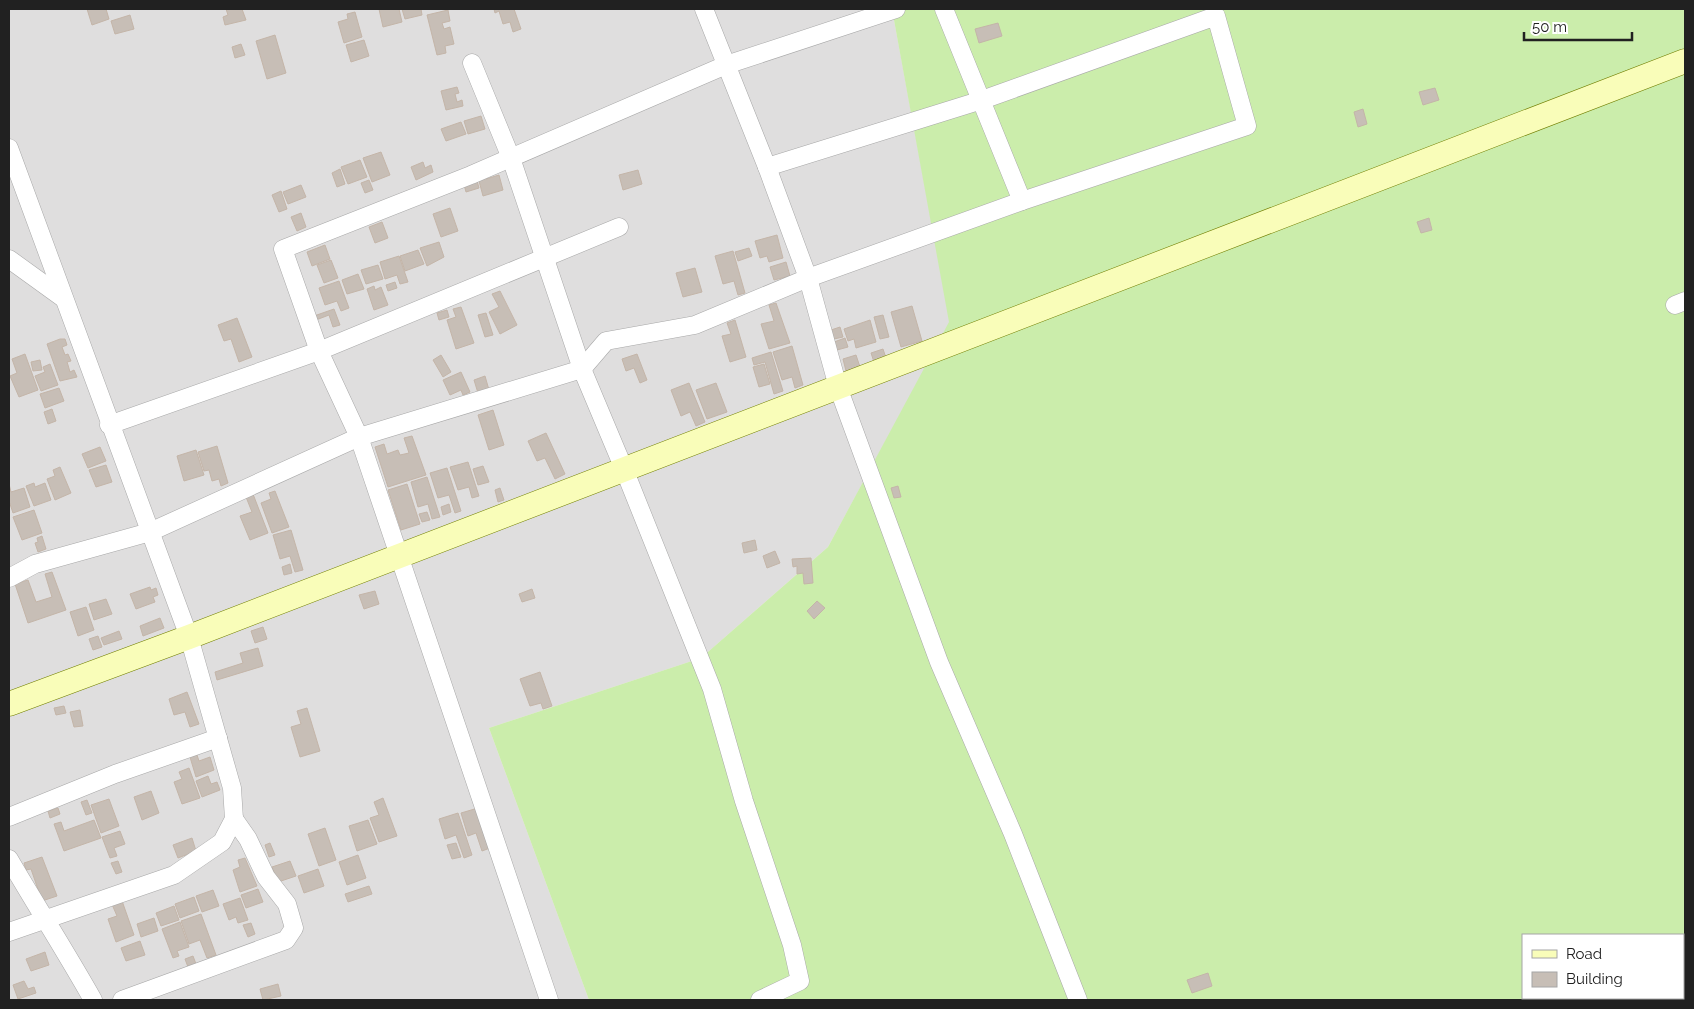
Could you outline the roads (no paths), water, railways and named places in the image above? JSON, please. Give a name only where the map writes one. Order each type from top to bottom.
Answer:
[{"type":"street","points":[[704,9],[767,167],[808,278],[838,387],[939,662],[1013,834],[1078,1000]]},
{"type":"street","points":[[548,1000],[360,437],[319,351],[284,249],[511,158],[726,65],[896,9]]},
{"type":"street","points":[[944,9],[1022,201]]},
{"type":"street","points":[[9,578],[35,564],[150,532],[360,437],[582,369],[606,341],[695,325],[808,278],[1022,201],[1247,126],[1216,16],[982,100],[767,167]]},
{"type":"street","points":[[472,62],[511,158],[546,257],[582,369],[712,689],[744,801],[792,945],[800,982],[760,1000]]},
{"type":"street","points":[[9,704],[1685,62]]},
{"type":"street","points":[[9,148],[188,637],[232,788],[234,819],[248,840],[266,877],[287,904],[294,928],[286,940],[122,1000]]},
{"type":"street","points":[[109,425],[319,351],[619,226]]},
{"type":"street","points":[[9,260],[63,298]]},
{"type":"street","points":[[9,817],[115,774],[218,738]]},
{"type":"street","points":[[9,932],[174,875],[222,842],[234,819]]},
{"type":"street","points":[[9,860],[44,920],[58,936],[93,1000]]}]
